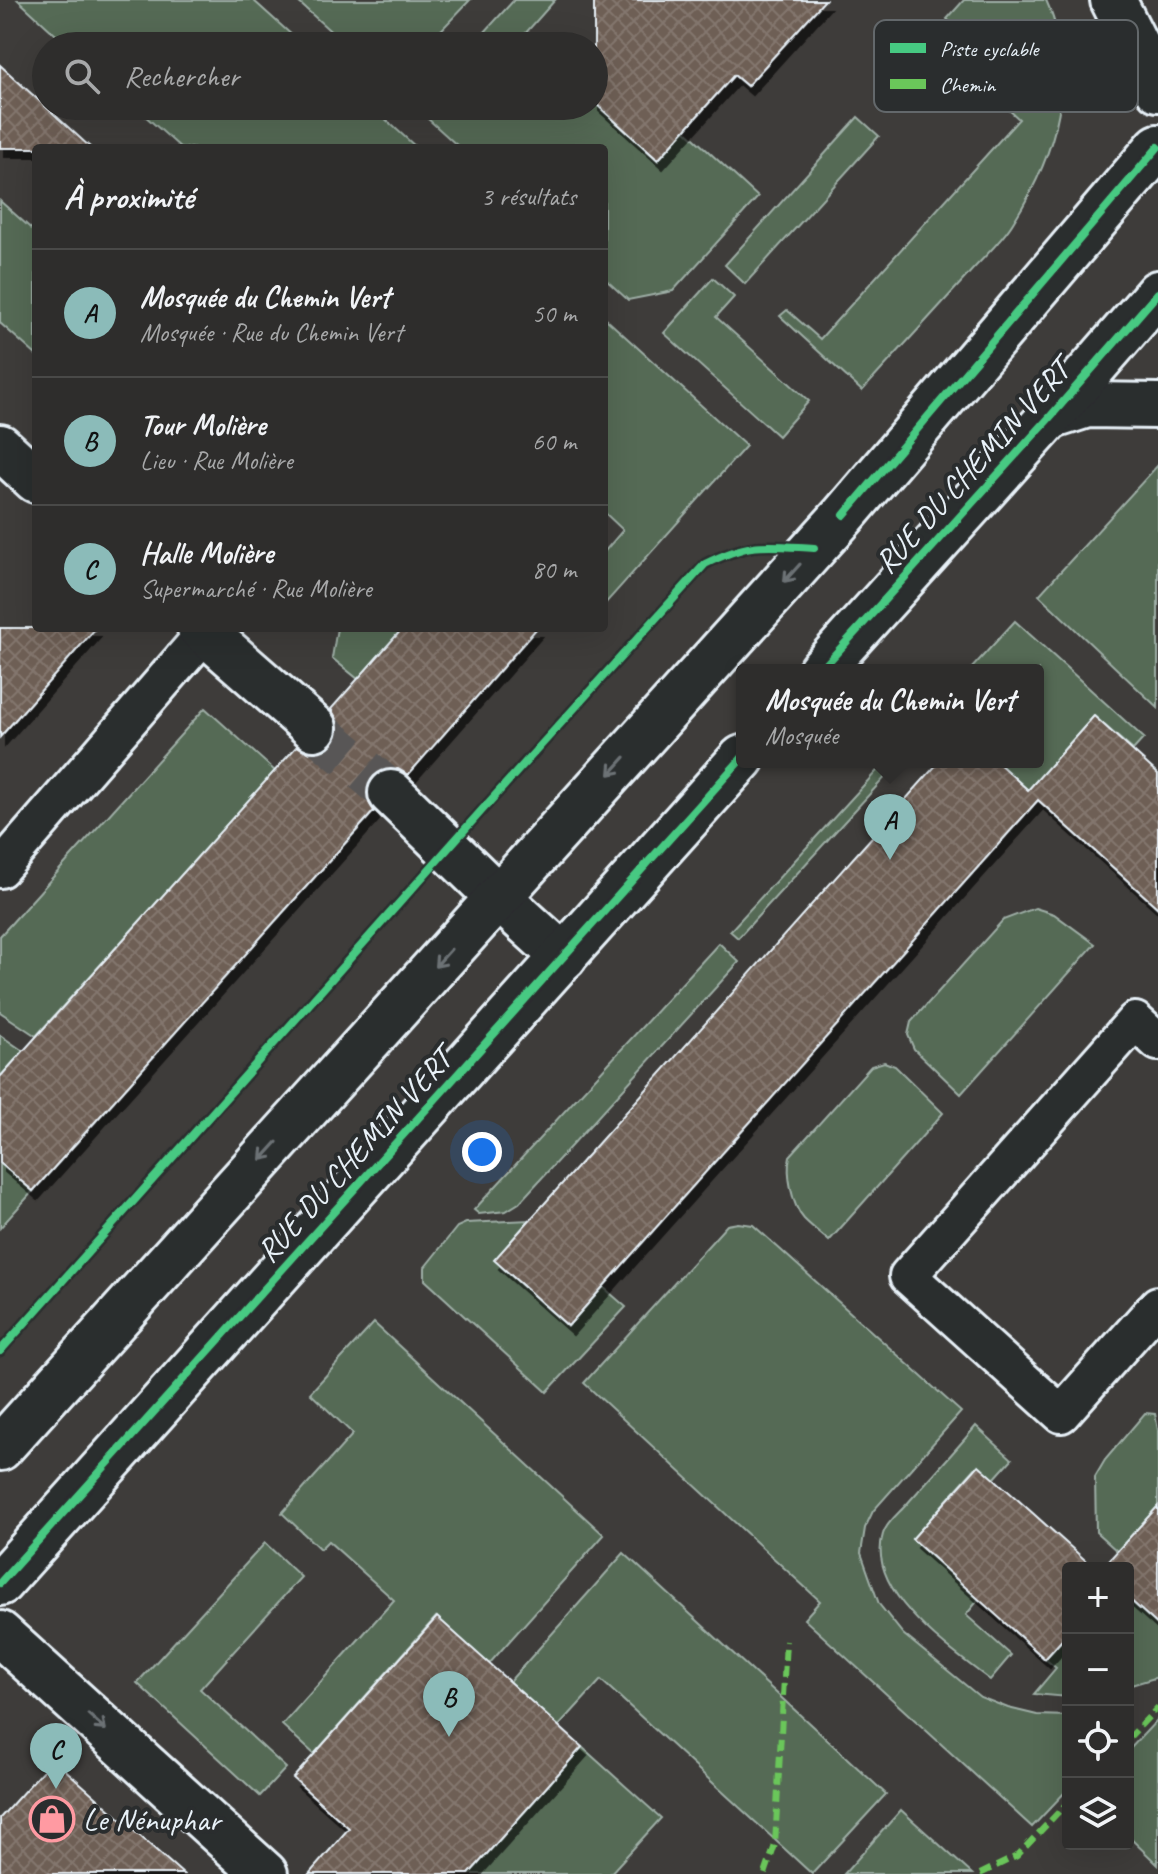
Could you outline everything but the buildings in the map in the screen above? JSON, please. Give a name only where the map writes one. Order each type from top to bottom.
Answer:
[{"type":"street","points":[[1113,0],[1123,20]]},
{"type":"street","points":[[1138,49],[1158,89]]},
{"type":"street","name":"RUE DU CHEMIN VERT","points":[[0,1448],[844,515],[1158,147]]},
{"type":"street","name":"RUE DU CHEMIN VERT","points":[[826,664],[1158,293]]},
{"type":"street","points":[[1050,417],[1087,405],[1158,406]]},
{"type":"street","points":[[0,447],[32,476]]},
{"type":"street","points":[[205,632],[314,728]]},
{"type":"street","name":"RUE DU CHEMIN VERT","points":[[0,1583],[736,765]]},
{"type":"street","points":[[391,793],[564,957]]},
{"type":"street","points":[[0,1634],[265,1874]]},
{"type":"lane","points":[[0,869],[201,632]]},
{"type":"lane","points":[[1158,1042],[1135,1021],[908,1276],[1061,1414],[1158,1305]]},
{"type":"green space","points":[[18,0],[253,0],[288,32],[53,32]]},
{"type":"green space","points":[[296,0],[470,0],[439,32],[331,32]]},
{"type":"green space","points":[[514,0],[555,0],[527,32],[485,32]]},
{"type":"green space","points":[[964,0],[1046,0],[1053,20],[948,20]]},
{"type":"green space","points":[[1011,112],[1058,112],[1042,169],[1014,221],[1004,236],[862,391],[780,316],[787,310],[820,339],[1019,119]]},
{"type":"green space","points":[[608,115],[657,160],[685,130],[758,197],[673,291],[628,300],[608,282],[608,144],[456,144],[429,120],[608,120]]},
{"type":"green space","points":[[858,117],[879,136],[745,284],[725,265]]},
{"type":"green space","points":[[150,120],[386,120],[413,144],[177,144]]},
{"type":"green space","points":[[0,201],[32,229],[32,351],[0,323]]},
{"type":"green space","points":[[713,278],[734,297],[716,317],[809,401],[778,436],[664,333]]},
{"type":"green space","points":[[608,321],[746,446],[608,601],[608,547],[623,530],[608,516]]},
{"type":"green space","points":[[1158,465],[1158,708],[1039,595]]},
{"type":"green space","points":[[1015,621],[1144,738],[1133,750],[1094,716],[1028,790],[1004,768],[1044,768],[1044,664],[976,664]]},
{"type":"green space","points":[[336,632],[399,632],[358,679],[332,658]]},
{"type":"green space","points":[[205,708],[275,771],[36,1036],[0,1012],[0,936]]},
{"type":"green space","points":[[879,768],[894,768],[738,938],[730,931]]},
{"type":"green space","points":[[1035,908],[1054,914],[1095,944],[961,1094],[914,1049],[908,1035],[911,1022],[1003,920]]},
{"type":"green space","points":[[719,943],[739,962],[519,1203],[506,1211],[479,1214],[474,1210]]},
{"type":"green space","points":[[0,1035],[23,1051],[0,1077]]},
{"type":"green space","points":[[884,1062],[895,1066],[943,1113],[829,1241],[804,1219],[796,1206],[790,1180],[790,1156],[871,1066]]},
{"type":"green space","points":[[0,1163],[33,1191],[0,1228]]},
{"type":"green space","points":[[529,1220],[495,1260],[568,1326],[603,1287],[626,1307],[547,1392],[425,1280],[425,1267],[457,1227],[466,1223]]},
{"type":"green space","points":[[727,1225],[753,1225],[961,1412],[873,1511],[865,1528],[861,1553],[879,1604],[903,1634],[980,1697],[1037,1715],[1062,1716],[1062,1795],[1032,1827],[804,1619],[820,1601],[584,1383]]},
{"type":"green space","points":[[374,1323],[604,1535],[489,1664],[436,1617],[314,1754],[282,1725],[394,1600],[328,1541],[320,1549],[282,1513],[353,1434],[310,1393]]},
{"type":"green space","points":[[1145,1413],[1155,1414],[1158,1430],[1158,1506],[1117,1551],[1096,1532],[1095,1477],[1105,1460]]},
{"type":"green space","points":[[976,1426],[1012,1459],[994,1479],[978,1465],[912,1539],[979,1599],[966,1615],[1011,1655],[990,1680],[916,1618],[887,1577],[881,1556],[887,1526]]},
{"type":"green space","points":[[265,1543],[301,1577],[200,1689],[286,1768],[260,1796],[137,1683]]},
{"type":"green space","points":[[624,1553],[886,1794],[812,1874],[601,1680],[558,1727],[509,1682]]},
{"type":"green space","points":[[1134,1603],[1158,1625],[1158,1677],[1134,1684]]},
{"type":"green space","points":[[1062,1640],[1062,1696],[1034,1694],[1056,1668],[1045,1659]]},
{"type":"green space","points":[[1158,1719],[1158,1865],[1134,1842],[1134,1745]]},
{"type":"green space","points":[[582,1747],[661,1818],[610,1874],[469,1874]]},
{"type":"green space","points":[[901,1810],[972,1874],[844,1874]]},
{"type":"tunnel","points":[[314,728],[391,793]]},
{"type":"marked path","points":[[765,1874],[775,1845],[786,1641]]},
{"type":"marked path","points":[[1134,1733],[1158,1707]]},
{"type":"marked path","points":[[980,1874],[1017,1856],[1062,1808]]},
{"type":"cycle path","points":[[844,515],[1158,147]]},
{"type":"cycle path","points":[[826,664],[1158,293]]},
{"type":"cycle path","points":[[0,1351],[705,564],[734,551],[758,546],[814,548]]},
{"type":"cycle path","points":[[0,1583],[736,765]]},
{"type":"place","name":"Mosquée du Chemin Vert","points":[[890,860]]},
{"type":"place","name":"Tour Molière","points":[[449,1737]]},
{"type":"place","name":"Halle Molière","points":[[56,1789]]},
{"type":"place","name":"Le Nénuphar","points":[[52,1819]]}]
